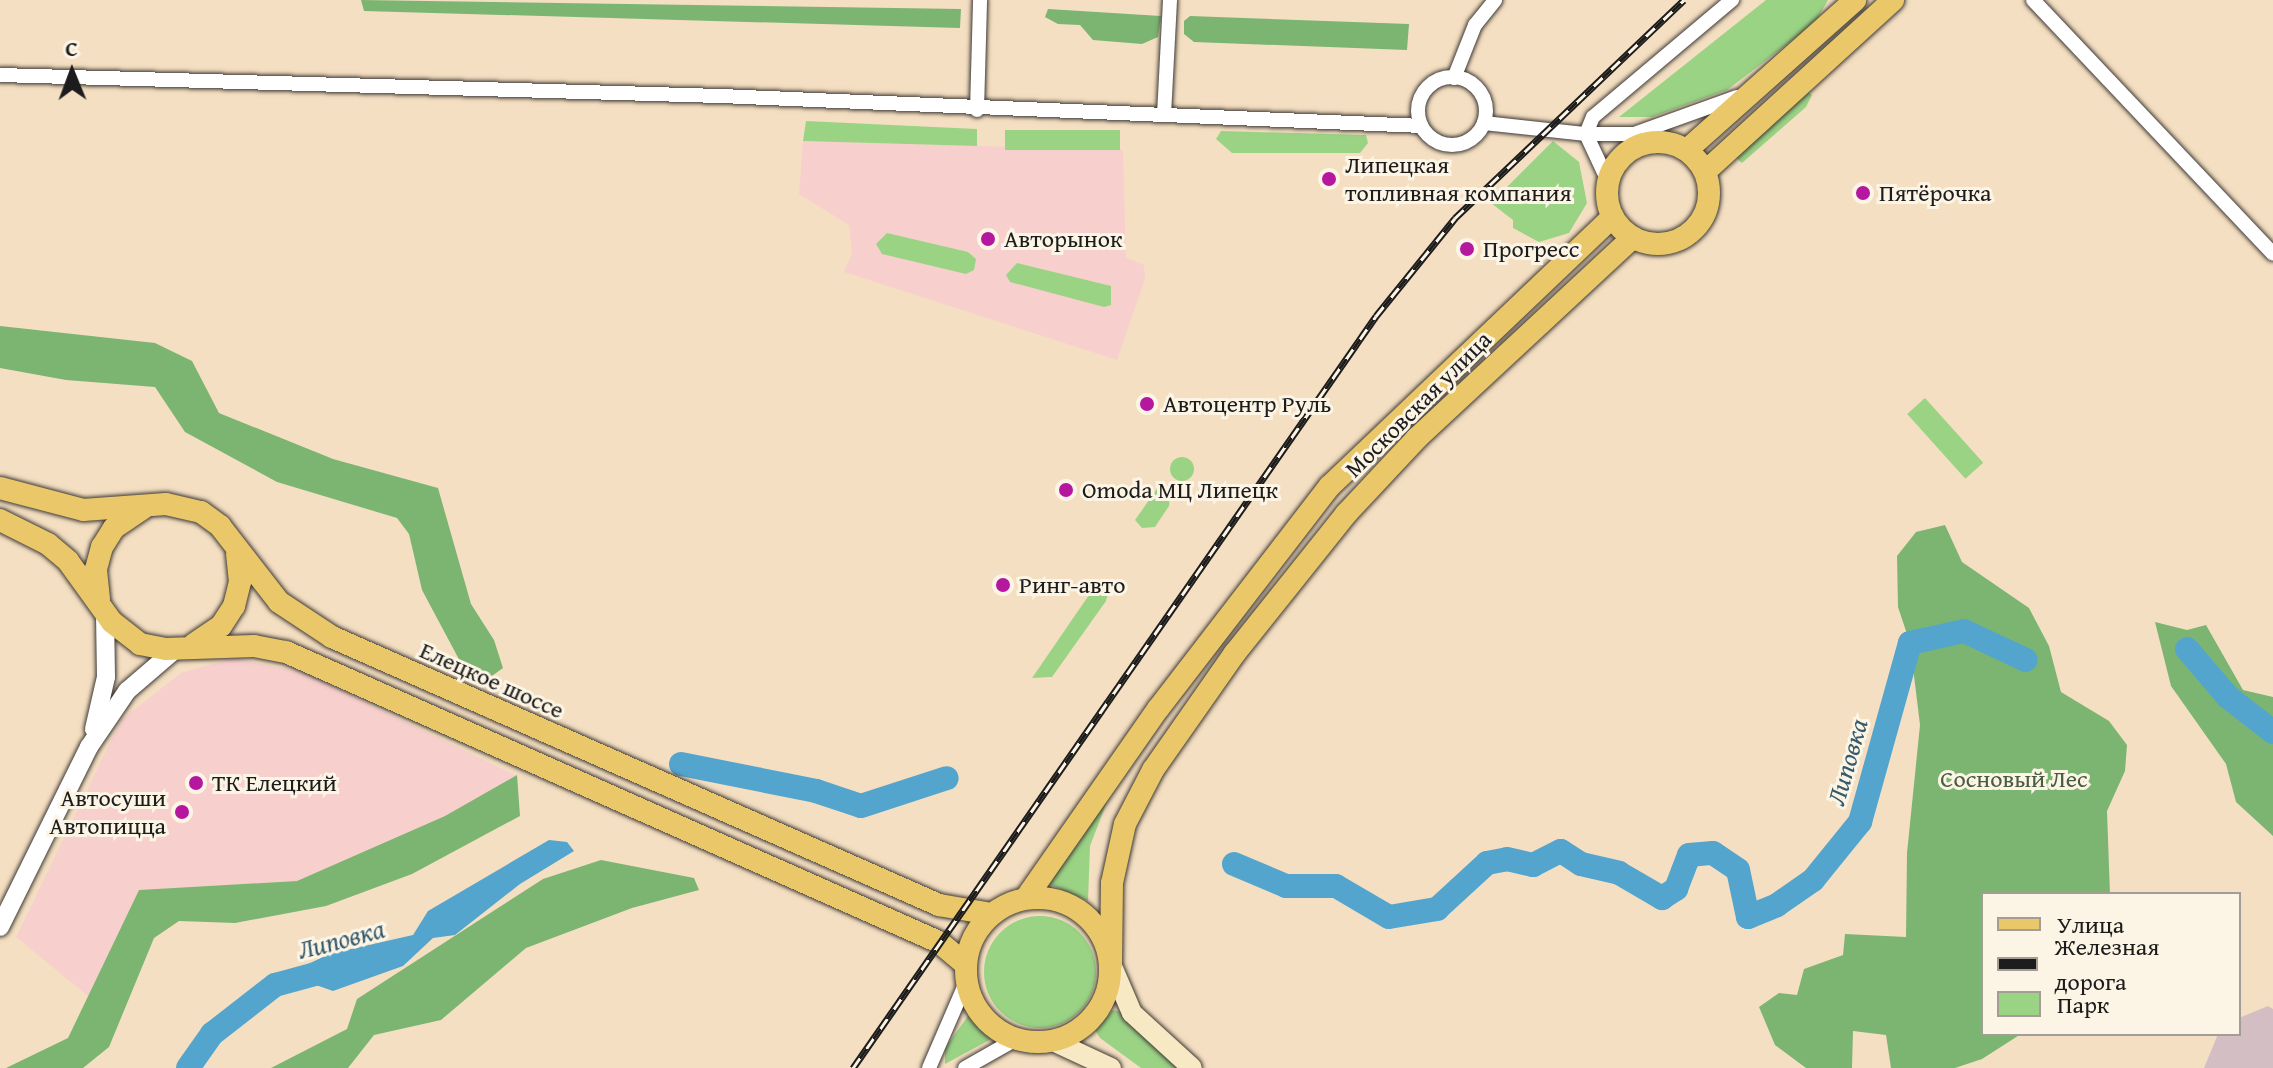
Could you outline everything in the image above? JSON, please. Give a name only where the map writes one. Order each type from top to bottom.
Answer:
[{"type":"main road","points":[[1688,149],[1855,0]]},
{"type":"main road","points":[[1707,170],[1893,0]]},
{"type":"main road","points":[[1662,141],[1688,149],[1707,170],[1710,201],[1692,231],[1658,245],[1631,239],[1611,218],[1607,179],[1632,151],[1662,141]]},
{"type":"main road","name":"Московская улица","points":[[1026,898],[1158,709],[1330,486],[1611,218]]},
{"type":"main road","name":"Московская улица","points":[[1111,964],[1112,883],[1125,824],[1153,770],[1235,653],[1346,514],[1417,438],[1631,239]]},
{"type":"main road","name":"Елецкое шоссе","points":[[0,488],[83,510],[155,506],[201,512],[279,602],[332,637],[939,905],[991,914]]},
{"type":"main road","points":[[105,613],[96,580],[102,547],[123,520],[155,506]]},
{"type":"main road","points":[[0,520],[48,544],[68,561],[105,613],[140,644],[254,646],[325,668],[939,942],[966,975],[988,1023],[1016,1039],[1053,1041],[1111,1068]]},
{"type":"main road","points":[[183,647],[221,626],[234,606],[240,569],[233,546]]},
{"type":"main road","points":[[966,975],[973,937],[991,914],[1026,898],[1046,898],[1081,911],[1106,943],[1111,964],[1132,1013],[1192,1068]]},
{"type":"main road","points":[[1053,1041],[1082,1028],[1096,1015],[1106,998],[1111,964]]},
{"type":"street","points":[[977,110],[980,0]]},
{"type":"street","points":[[1164,115],[1170,0]]},
{"type":"street","points":[[1495,0],[1475,25],[1454,78],[1424,91],[1418,115],[1421,126],[1437,142],[1459,144],[1484,123],[1586,134],[1634,134],[1662,141]]},
{"type":"street","points":[[1607,179],[1586,134],[1593,117],[1732,0]]},
{"type":"street","points":[[2033,0],[2273,254]]},
{"type":"street","points":[[0,75],[721,96],[977,110],[1421,126]]},
{"type":"street","points":[[1454,78],[1477,89],[1484,99],[1484,123]]},
{"type":"street","points":[[1634,134],[1704,113],[1763,84]]},
{"type":"street","points":[[89,747],[106,677],[105,613]]},
{"type":"street","points":[[0,927],[89,747],[127,691],[183,647]]},
{"type":"street","points":[[929,1068],[966,975]]},
{"type":"street","points":[[965,1068],[1016,1039]]},
{"type":"shaded area","name":"Авторынок","points":[[803,141],[1123,150],[1126,258],[1144,265],[1145,279],[1117,360],[844,272],[852,253],[849,225],[799,194]]},
{"type":"shaded area","points":[[233,658],[303,672],[517,776],[445,816],[297,881],[139,890],[88,996],[16,937],[121,720],[181,673]]},
{"type":"shaded area","points":[[2268,1006],[2273,1009],[2273,1068],[2204,1068],[2217,1036],[2241,1036],[2241,1017]]},
{"type":"green space","points":[[361,0],[961,9],[960,28],[364,11]]},
{"type":"green space","points":[[1766,0],[1828,0],[1815,23],[1727,90],[1652,117],[1619,117]]},
{"type":"green space","points":[[1048,9],[1161,16],[1158,37],[1142,44],[1093,40],[1080,25],[1058,24],[1045,17]]},
{"type":"green space","points":[[1190,16],[1409,24],[1407,50],[1194,42],[1184,34],[1184,21]]},
{"type":"green space","points":[[1806,90],[1812,95],[1806,107],[1742,163],[1737,159],[1736,150]]},
{"type":"green space","points":[[806,121],[977,129],[977,146],[803,141]]},
{"type":"green space","points":[[1005,130],[1120,130],[1120,150],[1005,150]]},
{"type":"green space","points":[[1221,131],[1366,135],[1368,143],[1360,153],[1232,153],[1216,139]]},
{"type":"green space","points":[[1553,141],[1579,162],[1587,203],[1569,233],[1539,242],[1513,228],[1513,220],[1491,203]]},
{"type":"green space","points":[[887,233],[968,252],[976,259],[974,270],[966,274],[882,254],[876,244]]},
{"type":"green space","points":[[1017,263],[1111,286],[1111,305],[1104,307],[1010,282],[1006,275]]},
{"type":"green space","points":[[0,326],[155,343],[192,361],[219,413],[333,459],[438,488],[471,604],[494,640],[503,668],[489,678],[462,665],[422,590],[409,534],[397,518],[277,482],[185,432],[155,387],[66,380],[0,368]]},
{"type":"green space","points":[[1925,398],[1983,463],[1965,479],[1907,414]]},
{"type":"green space","points":[[1182,457],[1191,460],[1194,469],[1191,478],[1182,481],[1173,478],[1170,469],[1173,460]]},
{"type":"green space","points":[[1159,486],[1170,494],[1169,506],[1155,527],[1142,528],[1135,520]]},
{"type":"green space","name":"Сосновый Лес","points":[[1945,525],[1962,562],[2029,608],[2049,646],[2061,692],[2109,721],[2127,745],[2125,771],[2107,811],[2110,892],[1981,892],[1981,1036],[2018,1036],[1982,1059],[1955,1068],[1891,1068],[1886,1035],[1853,1031],[1852,1068],[1806,1068],[1775,1045],[1759,1007],[1779,993],[1797,995],[1804,969],[1843,955],[1845,934],[1906,937],[1907,853],[1920,725],[1910,643],[1898,607],[1897,556],[1916,532]]},
{"type":"green space","points":[[1100,579],[1109,589],[1106,601],[1052,677],[1032,678]]},
{"type":"green space","points":[[2155,622],[2187,630],[2206,625],[2243,690],[2273,697],[2273,836],[2236,802],[2226,764],[2171,686]]},
{"type":"green space","points":[[517,775],[520,816],[412,874],[326,906],[235,923],[179,921],[154,938],[109,1047],[83,1068],[6,1068],[68,1038],[139,890],[297,881],[445,816]]},
{"type":"green space","points":[[1110,794],[1090,846],[1088,901],[1049,884]]},
{"type":"green space","points":[[601,860],[694,878],[699,890],[632,908],[526,948],[441,1020],[374,1035],[348,1068],[271,1068],[347,1029],[357,999],[543,879]]},
{"type":"green space","points":[[1040,916],[1062,920],[1080,932],[1092,950],[1096,972],[1092,994],[1080,1012],[1062,1024],[1040,1028],[1018,1024],[1000,1012],[988,994],[984,972],[988,950],[1000,932],[1018,920]]},
{"type":"green space","points":[[1113,1010],[1121,1012],[1178,1068],[1141,1068],[1100,1038],[1095,1030]]},
{"type":"green space","points":[[971,1012],[995,1037],[945,1064],[945,1048]]},
{"type":"water","points":[[549,840],[567,842],[574,851],[520,884],[455,935],[433,938],[403,966],[333,991],[296,978],[300,968],[329,954],[413,935],[428,911]]},
{"type":"waterway","name":"Липовка","points":[[1234,864],[1286,886],[1336,886],[1389,917],[1437,909],[1487,863],[1507,859],[1533,865],[1561,851],[1581,864],[1619,873],[1662,898],[1676,889],[1689,855],[1713,853],[1738,870],[1748,917],[1777,905],[1813,880],[1860,822],[1910,643],[1964,631],[2026,660]]},
{"type":"waterway","name":"Липовка","points":[[2187,649],[2228,697],[2273,732]]},
{"type":"waterway","name":"Липовка","points":[[681,764],[816,791],[861,806],[947,778]]},
{"type":"waterway","name":"Липовка","points":[[188,1068],[212,1034],[275,985],[330,970]]},
{"type":"railway","points":[[853,1068],[1376,316],[1455,218],[1684,0]]},
{"type":"place","name":"Липецкая топливная компания","points":[[1329,179]]},
{"type":"place","name":"Пятёрочка","points":[[1863,193]]},
{"type":"place","name":"Авторынок","points":[[988,239]]},
{"type":"place","name":"Прогресс","points":[[1467,249]]},
{"type":"place","name":"Автоцентр Руль","points":[[1147,404]]},
{"type":"place","name":"Omoda МЦ Липецк","points":[[1066,490]]},
{"type":"place","name":"Ринг-авто","points":[[1003,585]]},
{"type":"place","name":"ТК Елецкий","points":[[196,783]]},
{"type":"place","name":"Автосуши Автопицца","points":[[182,812]]}]
